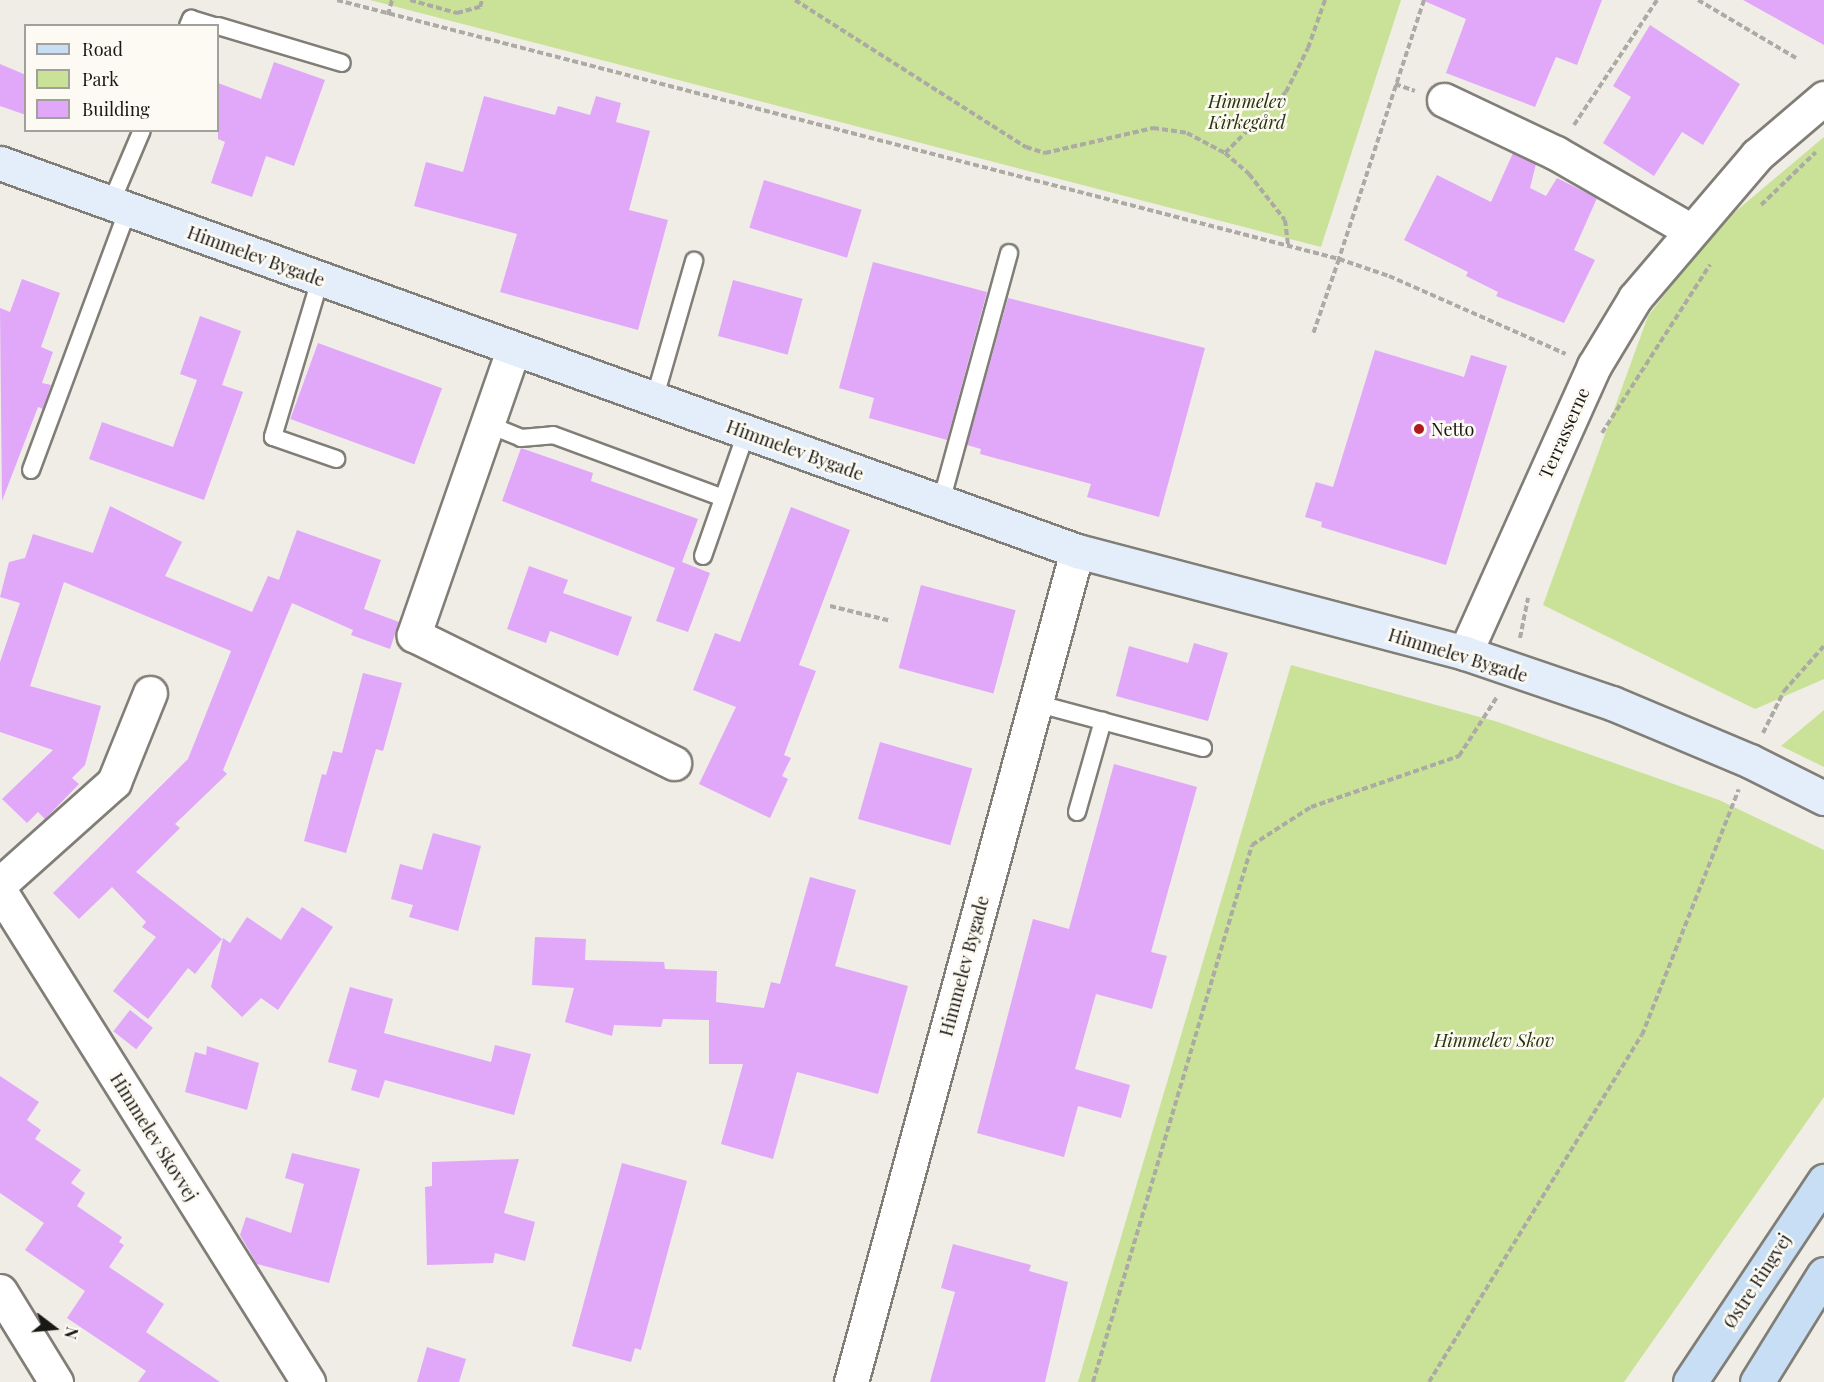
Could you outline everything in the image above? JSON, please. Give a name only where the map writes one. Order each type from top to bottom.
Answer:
[{"type":"main road","name":"Østre Ringvej","points":[[1690,1382],[1824,1181]]},
{"type":"main road","points":[[1757,1382],[1824,1274]]},
{"type":"street","name":"Terrasserne","points":[[1465,653],[1594,366],[1635,298],[1690,230],[1757,155],[1824,98]]},
{"type":"street","points":[[1444,100],[1556,153],[1690,230]]},
{"type":"street","name":"Himmelev Bygade","points":[[0,163],[513,350],[1077,551],[1465,653],[1514,672],[1612,704],[1750,761],[1824,798]]},
{"type":"street","points":[[513,350],[414,634],[674,763]]},
{"type":"street","name":"Himmelev Bygade","points":[[851,1382],[1077,551]]},
{"type":"street","points":[[0,884],[114,782],[150,693]]},
{"type":"street","name":"Himmelev Skovvej","points":[[0,891],[308,1382]]},
{"type":"street","points":[[0,1292],[56,1382]]},
{"type":"lane","points":[[189,24],[190,19],[209,24]]},
{"type":"lane","points":[[219,27],[342,63]]},
{"type":"lane","points":[[31,470],[141,132]]},
{"type":"lane","points":[[941,502],[1009,253]]},
{"type":"lane","points":[[654,400],[694,261]]},
{"type":"lane","points":[[320,280],[273,436],[336,459]]},
{"type":"lane","points":[[487,424],[521,438],[553,435],[723,498]]},
{"type":"lane","points":[[703,556],[746,433]]},
{"type":"lane","points":[[1035,703],[1203,748]]},
{"type":"lane","points":[[1077,812],[1103,721]]},
{"type":"path","points":[[337,0],[1339,259],[1389,276],[1594,366]]},
{"type":"path","points":[[388,15],[392,0]]},
{"type":"path","points":[[410,0],[458,13],[480,7],[482,0]]},
{"type":"path","points":[[795,0],[1026,147],[1045,153],[1154,129],[1187,133],[1225,153],[1249,174],[1285,220],[1287,246]]},
{"type":"path","points":[[1225,153],[1286,92],[1308,48],[1325,0]]},
{"type":"path","points":[[1313,334],[1424,0]]},
{"type":"path","points":[[1556,153],[1657,0]]},
{"type":"path","points":[[1698,0],[1796,58]]},
{"type":"path","points":[[1759,207],[1824,144]]},
{"type":"path","points":[[1597,442],[1714,258]]},
{"type":"path","points":[[1093,1382],[1252,845],[1311,807],[1459,756],[1514,672],[1529,593]]},
{"type":"path","points":[[830,606],[891,621]]},
{"type":"path","points":[[1429,1382],[1642,1035],[1750,761],[1784,691],[1824,646]]},
{"type":"green space","name":"Himmelev Kirkegård","points":[[370,0],[1401,0],[1321,247]]},
{"type":"green space","points":[[1824,137],[1824,679],[1755,709],[1543,605],[1648,316],[1716,228]]},
{"type":"green space","name":"Himmelev Skov","points":[[1291,665],[1498,722],[1719,800],[1824,850],[1824,1097],[1624,1382],[1078,1382]]},
{"type":"green space","points":[[1824,710],[1824,767],[1781,746]]},
{"type":"building","points":[[1422,0],[1602,0],[1577,65],[1556,57],[1535,107],[1446,73],[1466,19]]},
{"type":"building","points":[[1743,0],[1824,0],[1824,45]]},
{"type":"building","points":[[1650,25],[1740,84],[1703,145],[1682,132],[1654,176],[1603,143],[1631,97],[1613,86]]},
{"type":"building","points":[[274,62],[325,80],[294,166],[266,156],[252,197],[211,183],[225,142],[218,139],[219,83],[261,99]]},
{"type":"building","points":[[0,64],[24,74],[24,114],[0,106]]},
{"type":"building","points":[[484,96],[555,115],[558,106],[590,115],[596,96],[621,103],[616,122],[650,131],[629,210],[668,220],[638,330],[500,292],[517,234],[414,206],[426,162],[463,172]]},
{"type":"building","points":[[1513,153],[1536,164],[1530,188],[1546,196],[1557,178],[1597,198],[1574,250],[1595,260],[1564,323],[1496,296],[1498,292],[1466,276],[1468,272],[1404,240],[1437,175],[1491,202]]},
{"type":"building","points":[[764,180],[862,210],[847,258],[749,228]]},
{"type":"building","points":[[873,262],[987,292],[947,440],[869,418],[874,398],[839,388]]},
{"type":"building","points":[[22,279],[60,293],[41,347],[53,352],[42,383],[51,385],[43,409],[38,407],[2,501],[0,308],[10,312]]},
{"type":"building","points":[[733,280],[803,299],[788,355],[718,336]]},
{"type":"building","points":[[1008,298],[1205,348],[1159,517],[1087,497],[1091,484],[980,454],[981,449],[967,445]]},
{"type":"building","points":[[200,316],[241,331],[222,385],[243,392],[204,500],[89,459],[102,422],[173,447],[197,380],[180,374]]},
{"type":"building","points":[[318,343],[442,388],[414,464],[290,419]]},
{"type":"building","name":"Netto","points":[[1375,350],[1464,377],[1471,355],[1507,366],[1446,565],[1321,527],[1322,522],[1305,517],[1316,482],[1333,487]]},
{"type":"building","points":[[521,448],[593,473],[591,481],[698,519],[682,562],[710,573],[688,632],[656,621],[675,568],[502,501]]},
{"type":"building","points":[[110,506],[182,542],[165,576],[252,612],[268,576],[279,580],[297,530],[381,560],[364,609],[399,622],[390,649],[351,635],[353,630],[292,603],[223,770],[227,774],[175,824],[180,828],[136,872],[222,939],[195,974],[188,968],[148,1019],[113,991],[156,937],[142,927],[146,922],[112,887],[79,919],[53,893],[188,759],[231,651],[64,582],[30,686],[101,706],[85,765],[72,778],[79,784],[45,819],[38,812],[27,823],[2,799],[53,750],[0,732],[0,662],[20,603],[0,597],[9,562],[25,558],[33,534],[93,553]]},
{"type":"building","points":[[791,507],[850,530],[799,665],[816,671],[784,755],[791,758],[782,776],[788,779],[770,818],[699,784],[736,707],[693,690],[715,633],[740,642]]},
{"type":"building","points":[[529,566],[568,580],[563,593],[632,617],[618,656],[550,631],[546,643],[507,629]]},
{"type":"building","points":[[921,585],[1016,610],[993,693],[899,668]]},
{"type":"building","points":[[1194,643],[1228,653],[1208,721],[1116,696],[1129,646],[1188,663]]},
{"type":"building","points":[[363,673],[402,683],[383,751],[376,749],[346,853],[304,841],[322,774],[326,775],[333,751],[342,753]]},
{"type":"building","points":[[880,742],[972,768],[950,845],[858,819]]},
{"type":"building","points":[[1114,764],[1197,787],[1151,952],[1167,956],[1152,1009],[1096,994],[1075,1069],[1130,1085],[1121,1118],[1078,1106],[1064,1157],[977,1133],[1033,919],[1069,929]]},
{"type":"building","points":[[433,833],[481,846],[458,931],[409,917],[413,905],[391,899],[400,864],[422,870]]},
{"type":"building","points":[[810,877],[856,890],[835,966],[908,986],[878,1094],[797,1072],[773,1159],[721,1144],[743,1064],[709,1064],[709,1020],[663,1019],[661,1027],[614,1025],[612,1036],[565,1022],[574,988],[532,985],[535,937],[586,939],[585,960],[664,962],[665,969],[717,971],[716,1002],[764,1008],[771,982],[780,984]]},
{"type":"building","points":[[302,907],[333,927],[278,1010],[261,998],[242,1017],[211,987],[223,938],[230,943],[247,917],[281,940]]},
{"type":"building","points":[[350,987],[393,999],[384,1033],[491,1062],[495,1045],[531,1054],[514,1115],[385,1080],[379,1098],[351,1090],[357,1070],[328,1062]]},
{"type":"building","points":[[130,1010],[153,1028],[136,1049],[113,1031]]},
{"type":"building","points":[[207,1046],[259,1063],[247,1110],[185,1092],[195,1052],[206,1055]]},
{"type":"building","points":[[0,1076],[39,1102],[27,1120],[41,1130],[35,1139],[81,1170],[71,1183],[85,1193],[77,1206],[122,1237],[119,1242],[124,1245],[109,1267],[164,1304],[146,1332],[220,1382],[138,1382],[146,1371],[67,1318],[85,1291],[25,1250],[44,1223],[0,1193]]},
{"type":"building","points":[[292,1153],[360,1169],[329,1283],[257,1264],[240,1235],[246,1217],[291,1233],[304,1184],[285,1178]]},
{"type":"building","points":[[519,1159],[504,1213],[535,1222],[525,1261],[495,1253],[493,1263],[427,1265],[425,1187],[432,1186],[432,1162]]},
{"type":"building","points":[[622,1163],[687,1181],[641,1350],[635,1348],[631,1362],[572,1346]]},
{"type":"building","points":[[953,1244],[1031,1265],[1029,1271],[1068,1282],[1045,1382],[930,1382],[955,1292],[941,1288]]},
{"type":"building","points":[[427,1347],[466,1359],[459,1382],[417,1382]]},
{"type":"place","name":"Netto","points":[[1419,429]]}]
